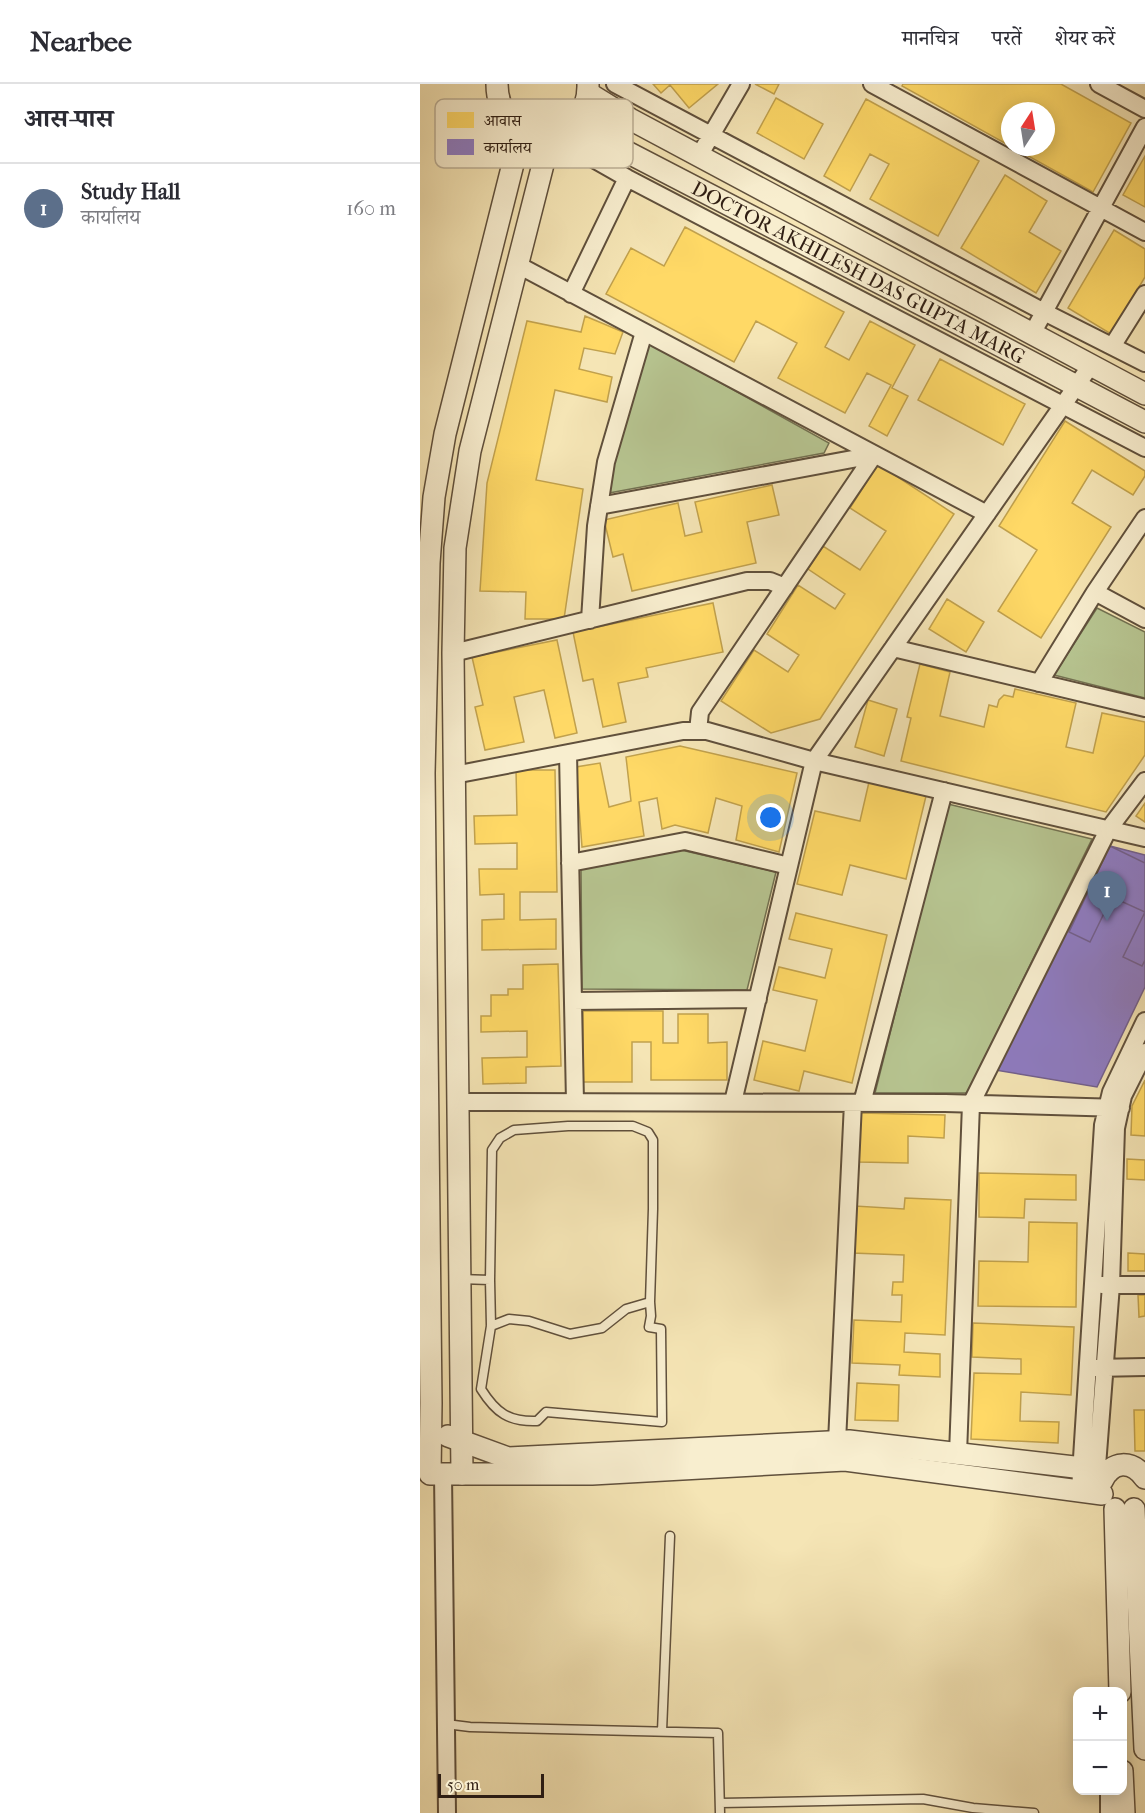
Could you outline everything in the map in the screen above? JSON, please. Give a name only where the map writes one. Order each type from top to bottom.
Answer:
[{"type":"street","points":[[615,84],[1044,312],[1145,363]]},
{"type":"street","points":[[699,156],[741,84]]},
{"type":"street","points":[[872,84],[891,88],[1145,232]]},
{"type":"street","points":[[1099,84],[1145,109]]},
{"type":"street","name":"DOCTOR AKHILESH DAS GUPTA MARG","points":[[588,89],[602,99]]},
{"type":"street","name":"DOCTOR AKHILESH DAS GUPTA MARG","points":[[633,121],[1145,394]]},
{"type":"street","points":[[1032,334],[1145,127]]},
{"type":"street","name":"DOCTOR AKHILESH DAS GUPTA MARG","points":[[633,164],[1145,422]]},
{"type":"street","points":[[447,1813],[439,1473],[425,1429],[424,773],[430,552],[434,497],[445,434],[512,168]]},
{"type":"street","points":[[439,1473],[461,1441],[453,653],[455,548],[470,452],[518,265],[548,168]]},
{"type":"street","points":[[609,168],[1145,448]]},
{"type":"street","points":[[571,294],[627,178]]},
{"type":"street","points":[[518,265],[987,514]]},
{"type":"street","points":[[1113,345],[1145,294]]},
{"type":"street","points":[[590,620],[596,526],[606,462],[644,332]]},
{"type":"street","points":[[733,1102],[814,761],[1091,365]]},
{"type":"street","points":[[599,506],[874,454]]},
{"type":"street","points":[[698,731],[700,712],[874,454]]},
{"type":"street","points":[[1039,683],[1095,592],[1145,518]]},
{"type":"street","points":[[453,653],[747,581],[770,581],[784,587]]},
{"type":"street","points":[[1095,592],[1145,619]]},
{"type":"street","points":[[893,648],[1145,708]]},
{"type":"street","points":[[454,775],[683,731],[707,730],[814,761],[1145,838]]},
{"type":"street","points":[[568,753],[575,1102]]},
{"type":"street","points":[[958,1454],[971,1104],[1108,830],[1145,781]]},
{"type":"street","points":[[837,1442],[857,1103],[944,792]]},
{"type":"street","points":[[570,863],[686,841],[789,867]]},
{"type":"street","points":[[573,1001],[758,999]]},
{"type":"street","points":[[1095,1470],[1111,1285],[1116,1128],[1111,1092],[1145,1021]]},
{"type":"street","points":[[1145,1052],[1123,1096],[1103,1125],[1087,1368],[1095,1470],[1102,1479],[1101,1488],[1112,1499],[1144,1722],[1145,1749]]},
{"type":"street","points":[[458,1101],[1114,1107]]},
{"type":"street","points":[[1092,1284],[1145,1285]]},
{"type":"street","points":[[1087,1368],[1145,1367]]},
{"type":"street","points":[[425,1429],[508,1458],[849,1441],[1095,1470],[1124,1465],[1132,1466],[1144,1476]]},
{"type":"street","points":[[439,1473],[592,1474],[845,1460],[1112,1499]]},
{"type":"street","points":[[1112,1499],[1120,1687]]},
{"type":"street","points":[[1109,1795],[1109,1813]]},
{"type":"street","points":[[1123,1795],[1124,1813]]},
{"type":"lane","points":[[568,1126],[633,1126],[648,1132],[653,1140],[649,1327],[661,1329],[662,1422],[546,1412],[537,1421],[522,1422],[506,1417],[489,1401],[481,1389],[491,1326],[490,1280],[492,1150],[500,1138],[514,1130],[568,1126]]},
{"type":"lane","points":[[458,1279],[490,1280]]},
{"type":"lane","points":[[491,1326],[509,1319],[529,1322],[570,1334],[602,1328],[626,1309],[650,1302]]},
{"type":"lane","points":[[662,1731],[670,1536]]},
{"type":"lane","points":[[446,1724],[470,1727],[718,1733],[720,1813]]},
{"type":"lane","points":[[720,1803],[923,1799],[960,1810],[1034,1813]]},
{"type":"green space","points":[[647,342],[829,443],[824,453],[609,493],[614,458]]},
{"type":"green space","points":[[1097,608],[1145,632],[1145,698],[1054,675]]},
{"type":"green space","points":[[948,804],[1092,839],[967,1093],[875,1093]]},
{"type":"green space","points":[[681,850],[776,872],[747,990],[582,989],[581,869]]},
{"type":"building: आवास","points":[[653,84],[718,84],[689,108],[670,85],[661,93]]},
{"type":"building: आवास","points":[[755,84],[779,84],[774,94]]},
{"type":"building: आवास","points":[[903,84],[1061,84],[1131,123],[1093,192],[1028,156],[1055,156],[1055,102],[1001,102],[1001,141],[902,86]]},
{"type":"building: आवास","points":[[776,98],[823,124],[804,159],[757,133]]},
{"type":"building: आवास","points":[[866,99],[979,161],[938,236],[870,199],[889,164],[870,154],[850,191],[824,176]]},
{"type":"building: आवास","points":[[1145,156],[1145,207],[1123,195]]},
{"type":"building: आवास","points":[[1005,175],[1047,201],[1029,232],[1061,251],[1036,293],[961,248]]},
{"type":"building: आवास","points":[[685,227],[844,312],[825,347],[849,360],[870,321],[915,345],[892,388],[908,396],[887,436],[869,426],[891,385],[867,373],[845,413],[778,378],[797,343],[756,321],[734,362],[606,294],[631,248],[664,266]]},
{"type":"building: आवास","points":[[1114,230],[1145,249],[1145,277],[1111,334],[1068,308]]},
{"type":"building: आवास","points":[[585,316],[623,332],[615,354],[584,348],[579,369],[612,377],[607,402],[555,390],[536,480],[583,489],[564,619],[525,619],[526,592],[480,591],[487,483],[527,321],[581,332]]},
{"type":"building: आवास","points":[[940,359],[1025,404],[1003,445],[918,400]]},
{"type":"building: आवास","points":[[1065,421],[1145,471],[1145,476],[1133,495],[1092,470],[1072,503],[1111,527],[1041,638],[998,611],[1037,550],[999,526]]},
{"type":"building: आवास","points":[[878,464],[954,514],[820,719],[771,733],[721,701],[754,650],[788,672],[799,655],[767,634],[798,585],[835,609],[845,594],[808,569],[823,546],[860,570],[886,531],[850,508]]},
{"type":"building: आवास","points":[[772,485],[779,515],[747,522],[756,563],[632,591],[623,554],[613,557],[604,520],[678,503],[685,536],[702,532],[695,502]]},
{"type":"building: आवास","points":[[947,599],[984,622],[966,652],[929,629]]},
{"type":"building: आवास","points":[[713,603],[723,652],[646,668],[648,677],[618,683],[626,722],[603,727],[593,679],[583,681],[573,632]]},
{"type":"building: आवास","points":[[557,640],[577,733],[555,738],[544,690],[514,697],[524,742],[485,750],[475,707],[483,705],[472,657]]},
{"type":"building: आवास","points":[[920,664],[950,672],[940,716],[984,727],[989,705],[997,707],[1004,695],[1013,697],[1015,689],[1076,703],[1066,747],[1093,753],[1102,713],[1145,722],[1145,755],[1106,812],[901,761],[911,718],[907,717]]},
{"type":"building: आवास","points":[[868,700],[897,709],[884,756],[855,747]]},
{"type":"building: आवास","points":[[680,746],[797,773],[779,852],[736,840],[742,806],[716,798],[708,833],[675,825],[662,829],[657,798],[639,802],[644,836],[582,847],[576,767],[600,763],[609,807],[631,801],[626,757]]},
{"type":"building: आवास","points":[[516,770],[555,770],[557,892],[520,892],[520,920],[556,919],[556,949],[482,950],[482,920],[504,919],[504,894],[480,895],[479,869],[517,869],[517,843],[475,844],[474,816],[517,815]]},
{"type":"building: आवास","points":[[869,782],[926,796],[906,879],[850,865],[842,895],[797,884],[815,811],[860,821]]},
{"type":"building: आवास","points":[[1145,803],[1145,822],[1136,816]]},
{"type":"building: आवास","points":[[796,913],[887,935],[852,1083],[804,1071],[799,1091],[754,1080],[763,1041],[805,1051],[817,1000],[773,990],[779,967],[825,978],[832,949],[789,939]]},
{"type":"building: आवास","points":[[558,964],[561,1066],[526,1067],[526,1083],[483,1084],[482,1058],[527,1057],[527,1031],[481,1032],[481,1016],[491,1016],[491,995],[508,995],[508,989],[523,989],[523,965]]},
{"type":"building: आवास","points":[[1039,991],[1064,1004],[1050,1033],[1074,1045],[1089,1015],[1111,1026],[1084,1079],[1067,1070],[1063,1078],[1027,1060],[1022,1070],[1004,1061]]},
{"type":"building: आवास","points":[[583,1011],[663,1011],[663,1043],[678,1043],[678,1014],[708,1014],[708,1043],[727,1042],[727,1080],[651,1080],[651,1042],[632,1042],[632,1082],[583,1082]]},
{"type":"building: आवास","points":[[1145,1080],[1145,1136],[1131,1135],[1132,1106]]},
{"type":"building: आवास","points":[[860,1113],[945,1115],[944,1138],[908,1136],[908,1163],[859,1162]]},
{"type":"building: आवास","points":[[1127,1159],[1145,1160],[1145,1180],[1127,1179]]},
{"type":"building: आवास","points":[[979,1173],[1076,1175],[1076,1200],[1025,1199],[1024,1218],[979,1217]]},
{"type":"building: आवास","points":[[905,1198],[951,1200],[945,1335],[905,1333],[904,1352],[940,1354],[940,1377],[899,1375],[900,1365],[852,1363],[854,1320],[901,1322],[902,1295],[892,1295],[893,1282],[903,1282],[904,1255],[852,1253],[855,1206],[904,1209]]},
{"type":"building: आवास","points":[[1029,1222],[1077,1223],[1076,1307],[978,1306],[979,1261],[1028,1262]]},
{"type":"building: आवास","points":[[1128,1253],[1145,1254],[1145,1271],[1128,1271]]},
{"type":"building: आवास","points":[[1138,1295],[1145,1295],[1145,1316],[1139,1317]]},
{"type":"building: आवास","points":[[973,1323],[1074,1327],[1071,1395],[1021,1392],[1020,1421],[1059,1422],[1058,1443],[971,1439],[974,1373],[1021,1374],[1021,1359],[972,1357]]},
{"type":"building: आवास","points":[[857,1383],[899,1385],[898,1421],[855,1420]]},
{"type":"building: आवास","points":[[1134,1410],[1145,1410],[1145,1451],[1135,1451]]},
{"type":"building: कार्यालय","points":[[1110,846],[1145,863],[1145,912],[1112,897],[1090,942],[1069,932]]},
{"type":"building: कार्यालय","points":[[1110,846],[1145,855],[1145,987],[1097,1087],[989,1069]]},
{"type":"building: कार्यालय","points":[[1145,912],[1145,960],[1142,966],[1123,957]]},
{"type":"place","name":"Study Hall","points":[[1107,921]]}]
